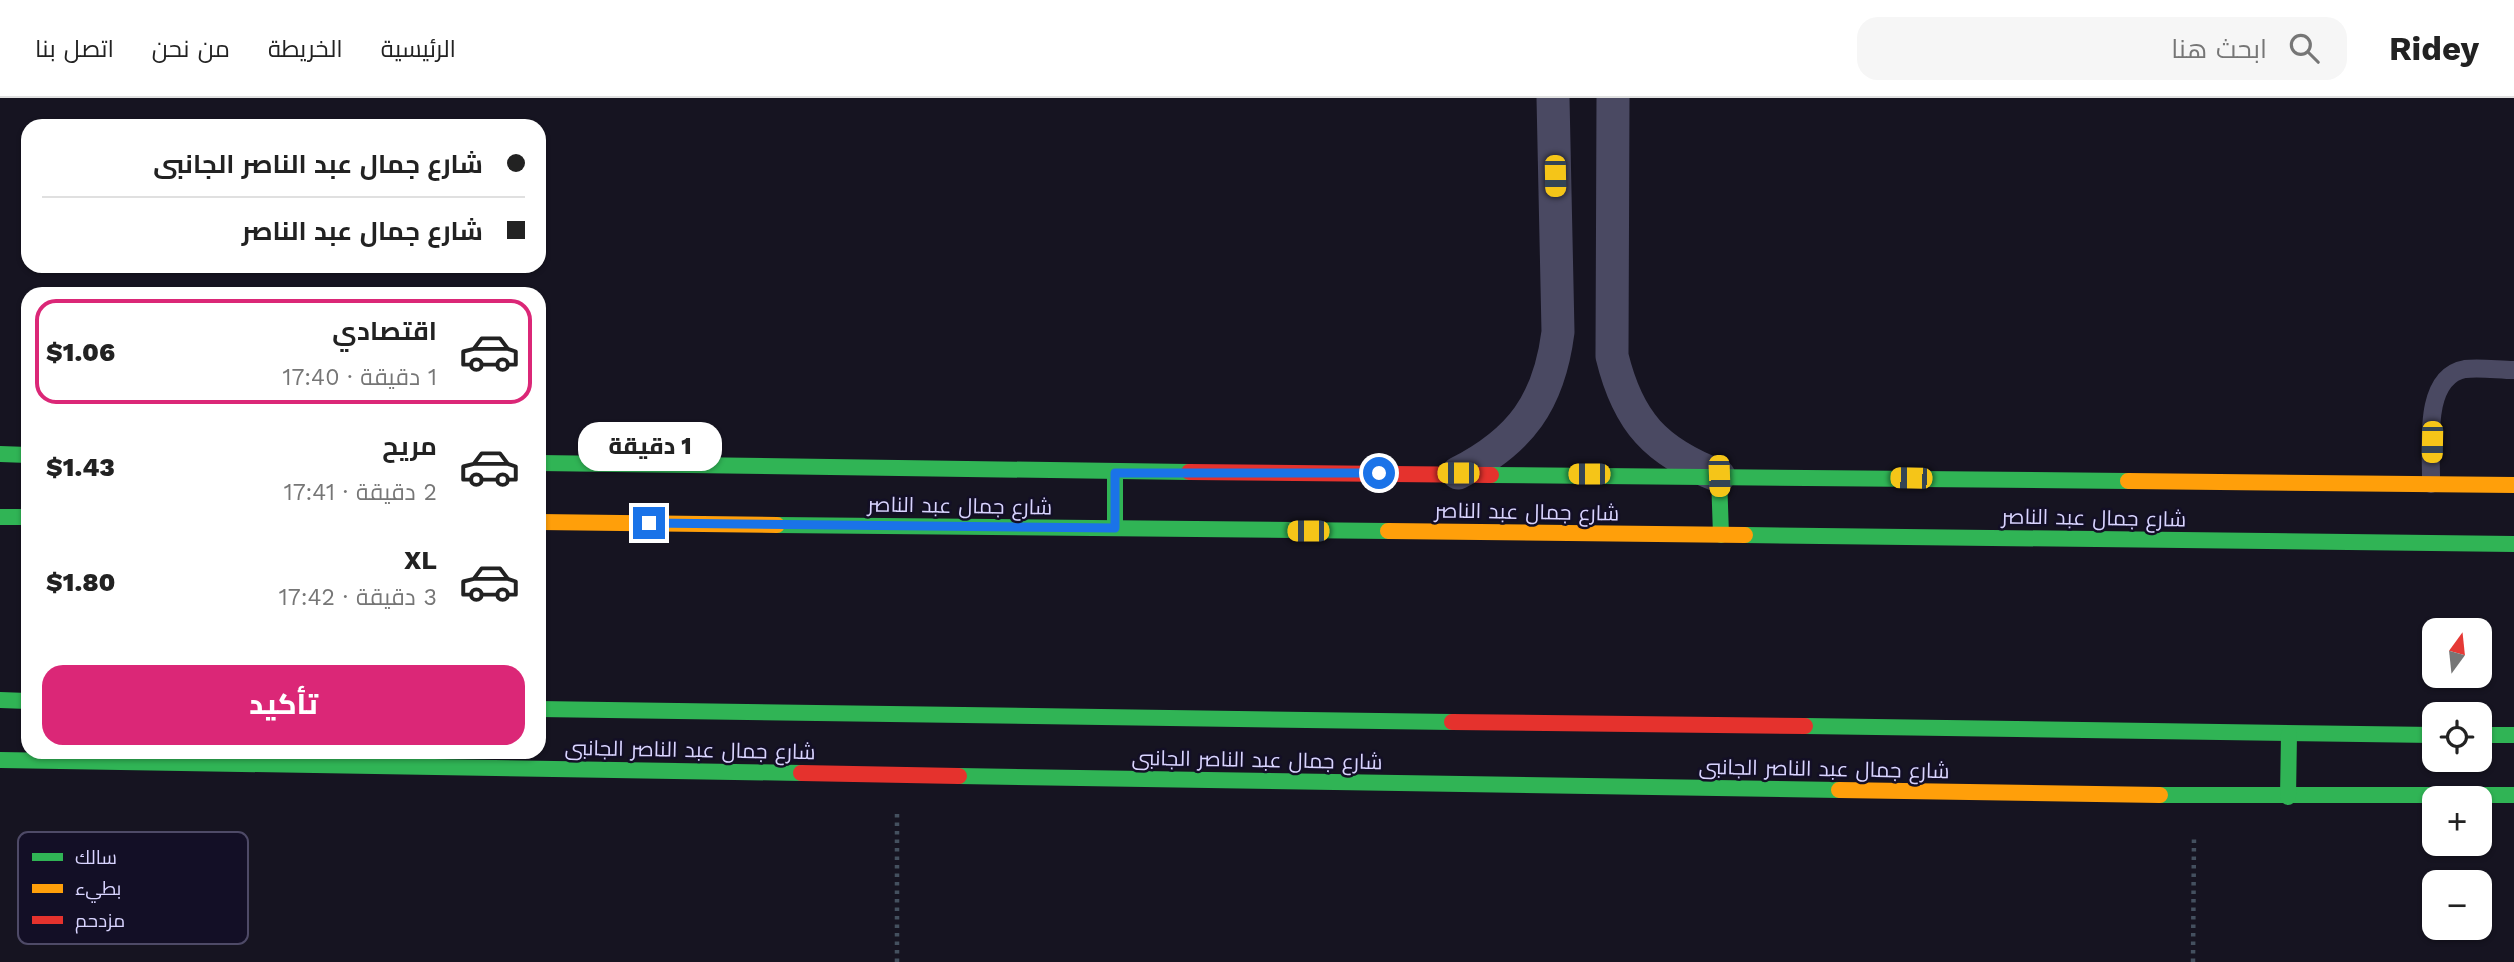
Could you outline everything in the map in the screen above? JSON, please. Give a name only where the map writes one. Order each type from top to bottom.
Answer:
[{"type":"main road","points":[[0,454],[21,455]]},
{"type":"main road","points":[[546,463],[1115,473],[1458,473],[2514,485]]},
{"type":"main road","points":[[1115,473],[1115,528]]},
{"type":"main road","points":[[1719,476],[1721,535]]},
{"type":"main road","points":[[0,517],[21,517]]},
{"type":"main road","name":"شارع جمال عبد الناصر","points":[[546,522],[2514,544]]},
{"type":"main road","points":[[0,700],[21,701]]},
{"type":"main road","points":[[546,709],[2422,735]]},
{"type":"main road","points":[[2288,797],[2289,734]]},
{"type":"main road","points":[[2492,735],[2514,735]]},
{"type":"main road","name":"شارع جمال عبد الناصر الجانبى","points":[[0,760],[2194,796],[2514,796]]},
{"type":"street","points":[[1458,473],[1487,459],[1511,439],[1541,398],[1554,361],[1558,332],[1553,98]]},
{"type":"street","points":[[1613,98],[1612,356],[1620,389],[1636,419],[1659,444],[1687,464],[1719,476]]},
{"type":"lane","points":[[2431,484],[2433,400],[2440,386],[2451,375],[2465,369],[2514,370]]},
{"type":"path","points":[[897,962],[898,775]]},
{"type":"path","points":[[2193,962],[2194,796]]},
{"type":"traffic: fast","points":[[0,454],[21,455]]},
{"type":"traffic: fast","points":[[546,463],[1189,472]]},
{"type":"traffic: fast","points":[[1115,473],[1115,528]]},
{"type":"traffic: fast","points":[[1491,475],[2128,481]]},
{"type":"traffic: fast","points":[[1719,476],[1721,535]]},
{"type":"traffic: fast","points":[[0,517],[21,517]]},
{"type":"traffic: fast","points":[[777,525],[1388,531]]},
{"type":"traffic: fast","points":[[1745,535],[2514,544]]},
{"type":"traffic: fast","points":[[0,700],[21,701]]},
{"type":"traffic: fast","points":[[546,709],[1452,722]]},
{"type":"traffic: fast","points":[[1805,726],[2422,735]]},
{"type":"traffic: fast","points":[[2288,797],[2289,734]]},
{"type":"traffic: fast","points":[[2492,735],[2514,735]]},
{"type":"traffic: fast","points":[[0,760],[801,773]]},
{"type":"traffic: fast","points":[[959,776],[1839,790]]},
{"type":"traffic: fast","points":[[2160,795],[2514,795]]},
{"type":"traffic: slow","points":[[2128,481],[2514,485]]},
{"type":"traffic: slow","points":[[546,522],[777,525]]},
{"type":"traffic: slow","points":[[1388,531],[1745,535]]},
{"type":"traffic: slow","points":[[1839,790],[2160,795]]},
{"type":"traffic: jam","points":[[1189,472],[1491,475]]},
{"type":"traffic: jam","points":[[1452,722],[1805,726]]},
{"type":"traffic: jam","points":[[801,773],[959,776]]},
{"type":"route","points":[[649,523],[1115,528],[1115,473],[1379,473]]}]
